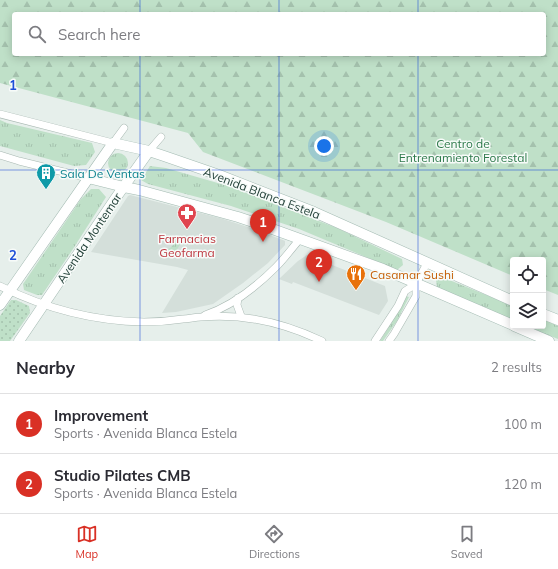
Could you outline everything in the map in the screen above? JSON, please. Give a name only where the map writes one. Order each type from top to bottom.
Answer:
[{"type":"main road","name":"Avenida Blanca Estela","points":[[113,143],[164,156],[314,212],[510,300]]},
{"type":"main road","points":[[0,306],[113,143]]},
{"type":"main road","name":"Avenida Montemar","points":[[19,341],[149,151]]},
{"type":"main road","points":[[88,178],[139,190],[238,217],[383,269],[510,324]]},
{"type":"main road","points":[[546,315],[558,320]]},
{"type":"main road","points":[[521,329],[549,341]]},
{"type":"street","name":"Avenida Blanca Estela","points":[[0,114],[113,143]]},
{"type":"street","points":[[113,143],[124,128]]},
{"type":"street","name":"Avenida Montemar","points":[[149,151],[161,137]]},
{"type":"street","points":[[0,155],[88,178]]},
{"type":"street","points":[[201,317],[221,309],[263,279],[300,239]]},
{"type":"street","points":[[389,341],[416,296],[416,284],[427,262]]},
{"type":"street","points":[[376,341],[395,311],[405,291],[416,284]]},
{"type":"street","points":[[0,286],[44,305],[81,315],[125,321],[163,321],[201,317],[241,316],[284,326],[322,341]]},
{"type":"street","points":[[238,298],[237,306],[241,316]]},
{"type":"shaded area","points":[[130,195],[220,218],[251,228],[285,241],[285,245],[268,263],[213,304],[176,312],[162,313],[188,270],[91,252]]},
{"type":"shaded area","points":[[307,255],[385,286],[388,301],[379,315],[293,282],[292,284],[279,279],[298,261]]},
{"type":"green space","name":"Centro de Entrenamiento Forestal","points":[[0,0],[558,0],[558,295],[546,290],[546,257],[510,257],[510,275],[386,222],[203,152],[188,133],[0,83]]},
{"type":"green space","points":[[0,120],[7,123],[92,143],[95,152],[86,165],[74,166],[0,146]]},
{"type":"green space","points":[[118,153],[125,156],[128,163],[125,170],[118,173],[111,170],[108,163],[111,156]]},
{"type":"green space","points":[[150,166],[166,168],[228,186],[337,228],[402,259],[403,265],[397,270],[299,229],[231,206],[148,184],[141,180]]},
{"type":"green space","points":[[91,189],[99,189],[106,197],[73,249],[42,295],[37,295],[24,290],[23,284],[81,199]]},
{"type":"green space","points":[[175,238],[183,240],[176,251],[167,250],[173,245]]},
{"type":"green space","points":[[442,277],[510,305],[510,319],[437,287],[436,280]]},
{"type":"green space","points":[[406,296],[409,297],[397,321],[383,341],[380,341],[388,328]]},
{"type":"green space","points":[[11,300],[16,300],[29,306],[30,313],[10,341],[0,341],[0,316]]},
{"type":"green space","points":[[546,320],[558,326],[558,339],[533,329],[546,329]]},
{"type":"place","name":"Sala De Ventas","points":[[46,190]]},
{"type":"place","name":"Farmacias Geofarma","points":[[187,230]]},
{"type":"place","name":"Improvement","points":[[263,242]]},
{"type":"place","name":"Studio Pilates CMB","points":[[319,282]]},
{"type":"place","name":"Casamar Sushi","points":[[356,291]]}]
